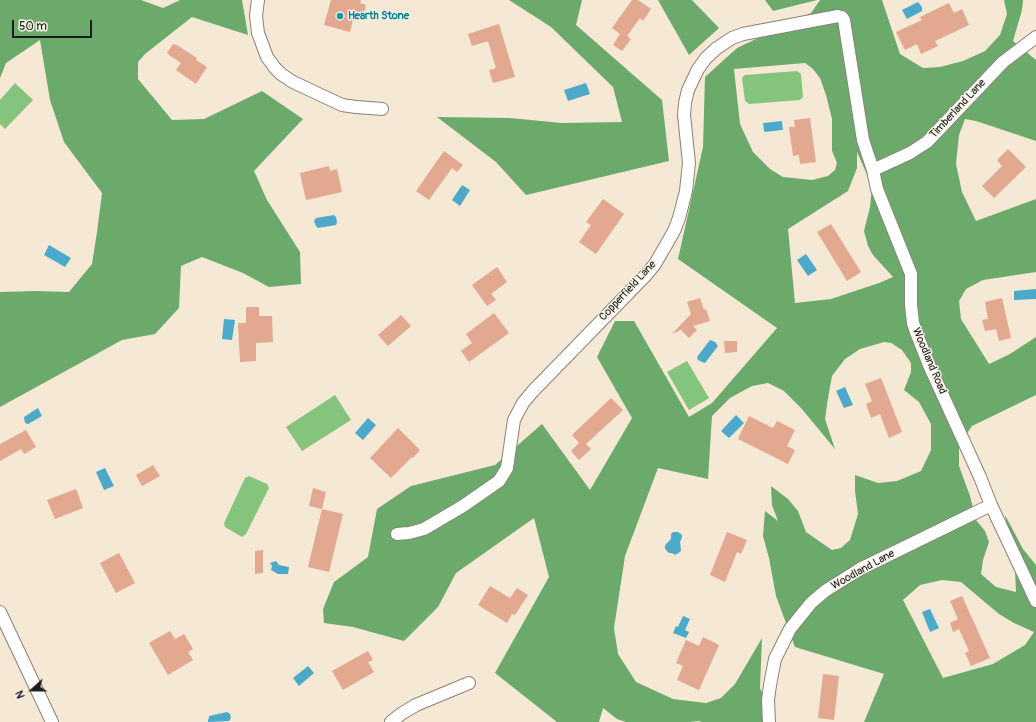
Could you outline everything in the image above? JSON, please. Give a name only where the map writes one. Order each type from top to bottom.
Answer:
[{"type":"street","points":[[258,0],[256,16],[258,33],[267,57],[280,74],[293,82],[342,105],[382,109]]},
{"type":"street","name":"Copperfield Lane","points":[[397,534],[409,533],[424,529],[463,506],[499,481],[507,468],[514,420],[523,403],[655,264],[674,231],[686,191],[689,163],[684,115],[685,103],[691,83],[698,69],[706,58],[717,48],[732,38],[743,34],[838,16],[842,17]]},
{"type":"street","name":"Woodland Road","points":[[842,17],[844,20],[863,140],[878,189],[911,274],[911,305],[913,323],[929,365],[1036,601]]},
{"type":"street","name":"Timberland Lane","points":[[872,170],[910,153],[927,142],[1003,62],[1036,37]]},
{"type":"street","name":"Woodland Lane","points":[[769,722],[768,700],[775,659],[790,629],[811,604],[825,591],[860,569],[992,505]]},
{"type":"street","points":[[0,612],[52,722]]},
{"type":"street","points":[[391,722],[416,705],[469,683]]},
{"type":"green space","points":[[0,0],[141,0],[163,8],[180,0],[242,0],[248,35],[192,17],[145,54],[138,62],[138,79],[172,120],[204,119],[262,91],[303,119],[254,171],[267,200],[300,252],[301,284],[269,287],[243,273],[202,257],[181,266],[179,308],[155,334],[122,340],[0,407],[0,292],[69,292],[92,264],[102,193],[64,142],[50,100],[40,40],[6,63],[0,78]]},
{"type":"green space","points":[[509,0],[582,0],[576,25],[662,100],[669,161],[526,195],[496,162],[437,117],[510,118],[561,123],[622,122],[613,87],[551,27]]},
{"type":"green space","points":[[658,0],[692,0],[719,28],[689,55]]},
{"type":"green space","points":[[765,0],[817,0],[773,11]]},
{"type":"green space","points":[[820,0],[882,0],[900,54],[923,68],[940,67],[963,61],[985,51],[1000,35],[1007,14],[1004,0],[1023,0],[1022,10],[1013,41],[1036,60],[1036,141],[976,121],[965,119],[959,135],[956,164],[962,192],[976,221],[1036,199],[1036,272],[983,280],[966,289],[959,301],[961,319],[989,364],[1010,354],[1036,337],[1036,395],[972,426],[959,445],[959,466],[970,496],[976,520],[985,531],[989,542],[983,560],[981,574],[996,587],[1016,592],[1015,570],[1005,515],[1023,549],[1036,565],[1036,722],[864,722],[884,674],[795,647],[776,596],[769,558],[763,536],[765,511],[778,521],[772,505],[771,486],[788,499],[798,511],[806,532],[832,550],[841,548],[850,540],[858,514],[855,491],[855,475],[878,483],[897,481],[921,471],[931,450],[931,424],[919,402],[904,390],[911,372],[911,363],[902,350],[891,343],[884,342],[860,349],[845,359],[832,376],[825,419],[835,449],[801,408],[784,391],[768,383],[752,386],[730,398],[712,416],[708,479],[658,468],[625,556],[614,628],[618,654],[636,682],[673,699],[706,703],[721,698],[735,684],[762,638],[760,688],[775,722],[626,722],[617,719],[603,708],[599,722],[557,722],[495,673],[549,577],[534,518],[456,573],[438,607],[404,641],[353,627],[324,623],[323,609],[334,582],[368,557],[377,509],[411,486],[495,465],[542,424],[590,490],[632,418],[597,357],[615,321],[634,321],[689,417],[712,403],[777,328],[678,259],[703,147],[705,77],[737,48],[811,13]],"holes":[[[805,63],[813,69],[820,78],[826,95],[832,119],[832,151],[837,163],[835,170],[828,176],[812,180],[783,177],[770,169],[753,152],[740,124],[734,69]],[[857,152],[872,186],[870,207],[864,231],[868,246],[873,255],[893,277],[831,299],[795,303],[788,229],[848,191],[857,168]],[[942,580],[961,582],[999,614],[1034,632],[1025,645],[993,664],[943,678],[903,600],[920,585]]]},
{"type":"green space","points":[[797,71],[801,74],[803,97],[800,100],[749,104],[745,101],[742,78],[745,75]]},
{"type":"green space","points":[[15,83],[33,100],[5,129],[0,124],[0,100]]},
{"type":"green space","points":[[687,361],[709,398],[689,410],[667,372]]},
{"type":"green space","points":[[335,395],[351,420],[302,451],[286,427]]},
{"type":"green space","points":[[249,476],[267,484],[269,488],[246,534],[242,537],[225,527],[224,523],[245,478]]},
{"type":"water","points":[[918,2],[922,7],[922,11],[907,19],[902,10]]},
{"type":"water","points":[[586,83],[590,94],[568,101],[564,90]]},
{"type":"water","points":[[782,121],[783,130],[764,131],[763,123]]},
{"type":"water","points":[[462,185],[470,190],[460,206],[452,200]]},
{"type":"water","points":[[334,215],[337,222],[336,225],[318,228],[316,226],[314,221],[316,218]]},
{"type":"water","points":[[49,245],[71,258],[65,267],[44,255]]},
{"type":"water","points":[[806,254],[817,270],[808,276],[797,260]]},
{"type":"water","points":[[1036,289],[1036,299],[1014,300],[1014,291]]},
{"type":"water","points":[[224,319],[235,320],[232,340],[222,339]]},
{"type":"water","points":[[710,340],[718,346],[705,363],[698,360],[697,357]]},
{"type":"water","points":[[845,387],[853,405],[844,408],[836,391]]},
{"type":"water","points":[[38,408],[42,416],[28,424],[25,423],[24,417]]},
{"type":"water","points":[[736,415],[744,423],[729,438],[721,431]]},
{"type":"water","points":[[368,418],[376,425],[363,440],[355,433]]},
{"type":"water","points":[[105,468],[114,486],[104,490],[96,472]]},
{"type":"water","points":[[673,532],[678,532],[682,535],[680,542],[681,550],[675,555],[669,553],[665,549],[665,546],[671,539],[671,534]]},
{"type":"water","points":[[276,561],[279,565],[289,567],[288,574],[278,574],[271,570],[272,566],[270,563]]},
{"type":"water","points":[[930,609],[939,628],[930,632],[922,612]]},
{"type":"water","points":[[683,616],[690,619],[685,630],[689,632],[686,638],[673,633],[676,626],[678,627]]},
{"type":"water","points":[[308,666],[314,673],[299,686],[293,678]]},
{"type":"water","points":[[227,712],[230,714],[231,718],[229,721],[208,722],[209,716]]},
{"type":"building","name":"Hearth Stone","points":[[331,0],[361,0],[360,3],[366,5],[363,17],[354,15],[350,32],[324,25]]},
{"type":"building","points":[[632,0],[638,0],[651,9],[643,21],[640,18],[627,36],[631,39],[622,51],[613,45],[620,34],[612,28]]},
{"type":"building","points":[[949,3],[954,13],[962,9],[969,25],[935,41],[938,46],[921,54],[917,44],[905,50],[896,32],[922,20],[920,17]]},
{"type":"building","points":[[499,24],[515,77],[493,83],[489,70],[496,68],[488,41],[472,46],[468,34]]},
{"type":"building","points":[[173,44],[197,58],[196,60],[207,67],[196,84],[176,70],[181,63],[167,53]]},
{"type":"building","points":[[810,118],[816,162],[800,164],[799,155],[793,156],[789,127],[795,127],[794,120]]},
{"type":"building","points":[[1008,149],[1026,167],[994,198],[982,186],[1002,166],[997,160]]},
{"type":"building","points":[[444,151],[463,165],[457,172],[452,168],[429,200],[416,191]]},
{"type":"building","points":[[329,166],[330,171],[337,169],[342,192],[306,200],[300,173]]},
{"type":"building","points":[[603,199],[624,214],[596,254],[579,242],[591,225],[586,222]]},
{"type":"building","points":[[831,224],[861,272],[847,281],[817,232]]},
{"type":"building","points":[[497,267],[507,282],[491,294],[496,300],[487,306],[472,285]]},
{"type":"building","points":[[700,298],[710,321],[693,326],[697,330],[689,338],[681,330],[672,334],[691,314],[687,302]]},
{"type":"building","points":[[1002,298],[1011,338],[999,341],[996,329],[985,331],[982,320],[988,319],[985,302]]},
{"type":"building","points":[[246,307],[259,307],[259,316],[272,316],[273,342],[256,343],[256,361],[240,362],[238,323],[246,323]]},
{"type":"building","points":[[494,313],[509,333],[469,362],[461,351],[472,343],[466,334]]},
{"type":"building","points":[[401,315],[411,326],[388,346],[378,335]]},
{"type":"building","points":[[724,341],[737,341],[737,352],[725,353]]},
{"type":"building","points":[[881,378],[902,432],[889,438],[880,414],[871,418],[866,404],[872,401],[865,384]]},
{"type":"building","points":[[611,398],[623,410],[586,444],[591,449],[579,460],[571,451],[579,443],[572,435]]},
{"type":"building","points":[[749,416],[773,428],[777,421],[795,430],[787,446],[795,450],[788,464],[738,439]]},
{"type":"building","points":[[398,428],[420,450],[391,478],[370,458]]},
{"type":"building","points":[[26,430],[36,447],[24,454],[21,449],[0,461],[0,444]]},
{"type":"building","points":[[153,465],[160,476],[142,486],[136,475]]},
{"type":"building","points":[[313,488],[326,492],[322,509],[309,506]]},
{"type":"building","points":[[76,489],[83,508],[55,519],[47,500]]},
{"type":"building","points":[[322,509],[343,514],[329,572],[308,567]]},
{"type":"building","points":[[727,532],[747,540],[741,554],[737,552],[725,582],[710,575]]},
{"type":"building","points":[[263,550],[263,573],[255,574],[255,551]]},
{"type":"building","points":[[119,553],[135,583],[116,593],[100,563]]},
{"type":"building","points":[[490,586],[510,598],[517,588],[528,595],[515,615],[512,614],[507,623],[478,605]]},
{"type":"building","points":[[962,596],[990,658],[971,666],[965,653],[969,651],[959,629],[953,632],[950,623],[958,619],[950,601]]},
{"type":"building","points":[[170,631],[175,639],[184,634],[193,649],[188,652],[193,660],[168,675],[149,643]]},
{"type":"building","points":[[703,637],[719,645],[699,690],[677,680],[683,666],[676,663],[686,640],[699,646]]},
{"type":"building","points":[[368,651],[373,660],[368,662],[374,672],[343,690],[332,671]]},
{"type":"building","points":[[823,674],[839,676],[834,720],[818,718]]},
{"type":"place","name":"Hearth Stone","points":[[340,16]]}]
